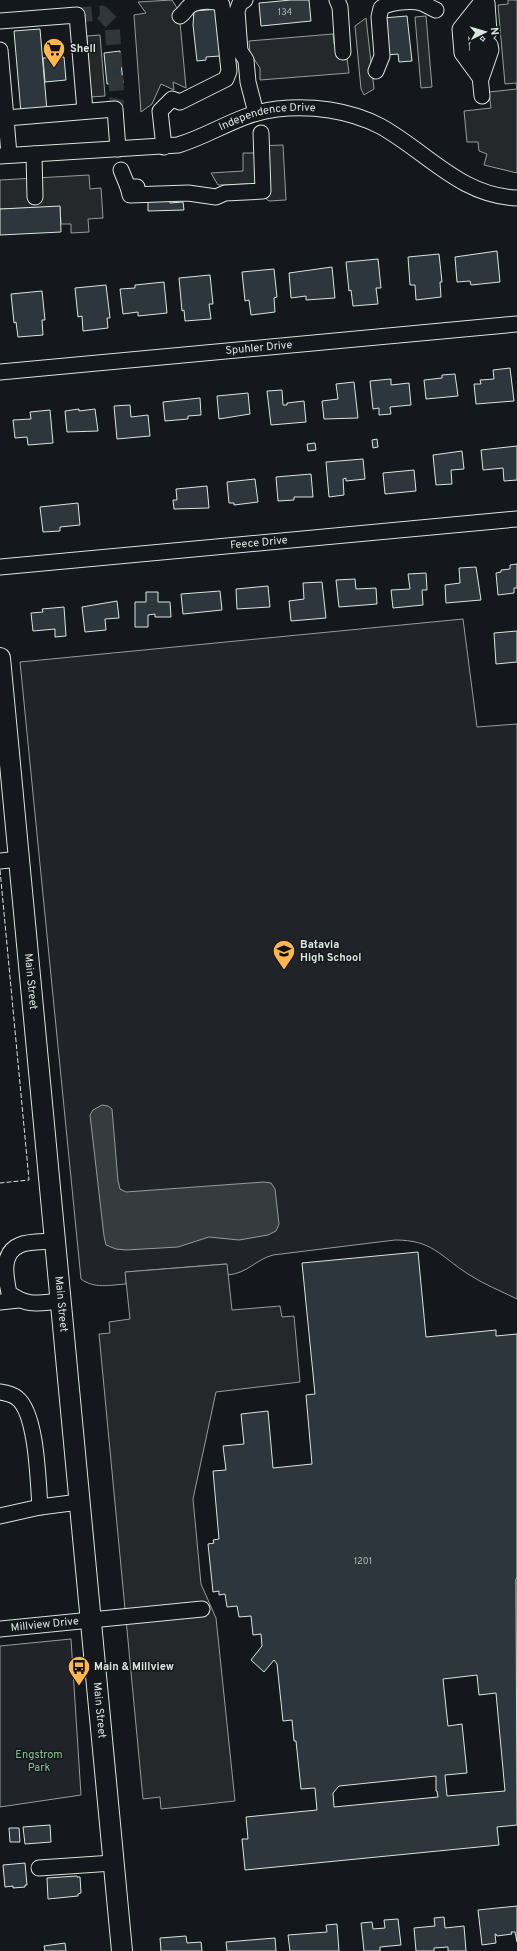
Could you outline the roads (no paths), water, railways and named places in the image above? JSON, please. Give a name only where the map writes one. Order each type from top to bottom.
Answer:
[{"type":"main road","name":"Main Street","points":[[0,658],[9,860],[54,1241],[122,1951]]},
{"type":"street","points":[[245,0],[240,3],[237,11],[240,51],[246,60],[248,82],[256,113]]},
{"type":"street","points":[[337,0],[340,7],[343,52]]},
{"type":"street","points":[[482,96],[479,39],[485,0]]},
{"type":"street","points":[[481,79],[490,50],[468,29],[485,0]]},
{"type":"street","points":[[481,79],[462,53],[460,29],[485,0]]},
{"type":"street","points":[[164,147],[160,111],[172,99],[180,102],[226,79],[229,71],[222,5],[219,1],[198,2],[192,4],[180,16]]},
{"type":"street","points":[[376,71],[382,56],[379,17],[382,8],[390,4],[414,2],[421,3],[436,10]]},
{"type":"street","points":[[0,21],[77,15],[85,111]]},
{"type":"street","points":[[0,50],[2,89],[6,118],[4,155]]},
{"type":"street","name":"Independence Drive","points":[[4,155],[164,147],[191,141],[227,123],[256,113],[299,108],[328,110],[351,115],[379,126],[461,182],[487,192],[517,198]]},
{"type":"street","points":[[6,118],[115,109],[118,150]]},
{"type":"street","points":[[121,170],[128,187],[189,186],[217,190],[225,193],[263,191],[261,133]]},
{"type":"street","points":[[34,154],[35,197]]},
{"type":"street","name":"Spuhler Drive","points":[[0,372],[517,324]]},
{"type":"street","name":"Feece Drive","points":[[0,567],[517,519]]},
{"type":"street","points":[[54,1241],[19,1245],[10,1253],[6,1262],[6,1279],[9,1293],[19,1300],[32,1304],[60,1301]]},
{"type":"street","points":[[0,1302],[19,1300]]},
{"type":"street","points":[[0,1392],[8,1393],[18,1398],[32,1426],[40,1507]]},
{"type":"street","points":[[0,1516],[40,1507],[79,1502]]},
{"type":"street","name":"Millview Drive","points":[[0,1630],[202,1609]]},
{"type":"street","points":[[39,1868],[113,1863]]},
{"type":"tunnel","points":[[77,15],[102,13],[112,23],[117,98],[115,109]]},
{"type":"tunnel","points":[[468,34],[469,47]]},
{"type":"place","name":"Shell","points":[[54,68]]},
{"type":"place","name":"Batavia High School","points":[[284,970]]},
{"type":"place","name":"Main & Millview","points":[[79,1686]]},
{"type":"park label","name":"Engstrom Park","points":[[39,1761]]}]
